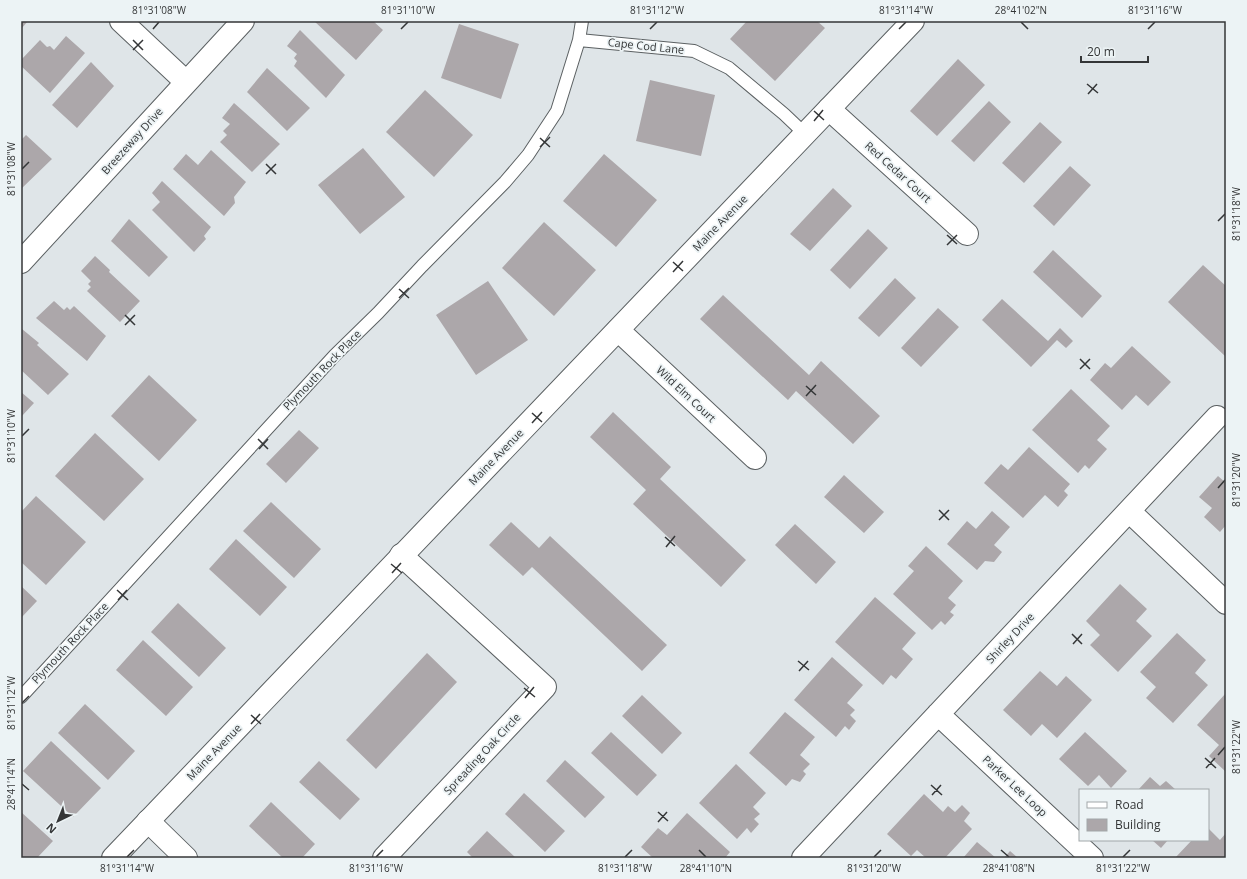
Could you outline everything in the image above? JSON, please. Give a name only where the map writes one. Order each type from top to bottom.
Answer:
[{"type":"street","points":[[121,21],[186,82]]},
{"type":"street","name":"Breezeway Drive","points":[[21,262],[243,21]]},
{"type":"street","name":"Maine Avenue","points":[[113,858],[913,21]]},
{"type":"street","name":"Red Cedar Court","points":[[829,109],[967,234]]},
{"type":"street","name":"Wild Elm Court","points":[[618,330],[755,458]]},
{"type":"street","name":"Shirley Drive","points":[[803,858],[1217,418]]},
{"type":"street","points":[[1129,511],[1226,603]]},
{"type":"street","name":"Spreading Oak Circle","points":[[384,858],[545,686],[401,555]]},
{"type":"street","name":"Parker Lee Loop","points":[[938,714],[1092,858]]},
{"type":"street","points":[[148,822],[186,858]]},
{"type":"lane","name":"Plymouth Rock Place","points":[[21,697],[335,355],[378,313],[505,182],[528,155],[557,111],[579,40],[582,21]]},
{"type":"lane","name":"Cape Cod Lane","points":[[579,40],[694,51],[729,68],[784,114],[805,134]]},
{"type":"building","points":[[21,21],[28,21],[21,29]]},
{"type":"building","points":[[314,21],[373,21],[383,30],[356,60]]},
{"type":"building","points":[[747,21],[817,21],[825,28],[775,81],[730,39]]},
{"type":"building","points":[[459,24],[519,44],[501,99],[441,78]]},
{"type":"building","points":[[300,30],[345,75],[326,98],[294,66],[297,61],[294,58],[297,54],[287,46]]},
{"type":"building","points":[[66,36],[85,53],[50,93],[21,66],[21,60],[40,40],[47,47],[50,46],[54,50]]},
{"type":"building","points":[[958,59],[985,85],[937,136],[910,111]]},
{"type":"building","points":[[91,62],[114,86],[77,128],[52,105]]},
{"type":"building","points":[[267,68],[310,108],[287,131],[247,92]]},
{"type":"building","points":[[650,80],[715,95],[701,156],[636,141]]},
{"type":"building","points":[[425,90],[473,135],[434,177],[386,132]]},
{"type":"building","points":[[989,101],[1011,122],[974,162],[951,141]]},
{"type":"building","points":[[234,103],[280,144],[252,172],[220,142],[227,135],[223,131],[230,124],[222,118]]},
{"type":"building","points":[[1040,122],[1062,142],[1024,183],[1002,163]]},
{"type":"building","points":[[26,135],[52,159],[21,189],[21,140]]},
{"type":"building","points":[[363,148],[405,197],[360,234],[318,185]]},
{"type":"building","points":[[211,150],[246,182],[234,197],[235,203],[224,216],[173,169],[186,154],[198,165]]},
{"type":"building","points":[[604,154],[657,200],[616,247],[563,201]]},
{"type":"building","points":[[1070,166],[1091,185],[1054,226],[1033,206]]},
{"type":"building","points":[[162,181],[211,227],[204,236],[206,239],[194,252],[152,210],[160,202],[152,193]]},
{"type":"building","points":[[833,188],[852,206],[810,251],[790,234]]},
{"type":"building","points":[[129,219],[168,257],[149,277],[111,241]]},
{"type":"building","points":[[544,222],[596,270],[554,316],[502,268]]},
{"type":"building","points":[[868,229],[888,248],[850,289],[830,270]]},
{"type":"building","points":[[1053,250],[1102,296],[1082,318],[1033,272]]},
{"type":"building","points":[[95,256],[110,270],[109,272],[140,301],[120,322],[87,291],[91,287],[88,284],[91,281],[81,271]]},
{"type":"building","points":[[1203,265],[1226,286],[1226,357],[1168,302]]},
{"type":"building","points":[[895,278],[916,298],[879,337],[858,318]]},
{"type":"building","points":[[488,281],[528,340],[476,375],[436,315]]},
{"type":"building","points":[[723,295],[809,375],[821,361],[880,416],[853,444],[796,391],[788,400],[700,319]]},
{"type":"building","points":[[1002,299],[1048,341],[1060,328],[1073,341],[1066,348],[1057,340],[1031,367],[982,320]]},
{"type":"building","points":[[54,301],[64,310],[67,307],[70,310],[74,306],[106,336],[87,361],[36,318]]},
{"type":"building","points":[[938,308],[959,327],[921,367],[901,348]]},
{"type":"building","points":[[22,329],[39,343],[37,345],[69,374],[48,395],[21,370]]},
{"type":"building","points":[[1132,346],[1171,382],[1148,406],[1136,395],[1122,410],[1090,380],[1105,363],[1111,368]]},
{"type":"building","points":[[149,375],[197,420],[159,461],[111,416]]},
{"type":"building","points":[[1071,389],[1110,426],[1097,440],[1107,449],[1089,469],[1085,465],[1078,473],[1032,430]]},
{"type":"building","points":[[21,392],[34,403],[21,417]]},
{"type":"building","points":[[613,412],[671,467],[660,479],[746,560],[721,587],[633,504],[646,490],[590,437]]},
{"type":"building","points":[[299,430],[319,448],[286,483],[266,464]]},
{"type":"building","points":[[95,433],[144,479],[104,521],[55,476]]},
{"type":"building","points":[[1029,447],[1070,484],[1064,491],[1068,495],[1058,507],[1045,495],[1023,518],[984,483],[1001,464],[1008,470]]},
{"type":"building","points":[[844,475],[884,512],[864,533],[824,497]]},
{"type":"building","points":[[1218,476],[1226,483],[1226,525],[1220,532],[1204,517],[1212,508],[1199,497]]},
{"type":"building","points":[[36,496],[86,542],[46,585],[21,562],[21,512]]},
{"type":"building","points":[[271,502],[321,549],[294,578],[243,531]]},
{"type":"building","points":[[992,511],[1010,527],[994,545],[1002,552],[994,562],[985,561],[977,570],[947,544],[967,521],[976,529]]},
{"type":"building","points":[[511,522],[539,548],[550,536],[667,645],[642,671],[532,567],[523,576],[489,545]]},
{"type":"building","points":[[795,524],[836,562],[816,584],[775,545]]},
{"type":"building","points":[[236,539],[287,587],[260,616],[209,569]]},
{"type":"building","points":[[926,546],[963,581],[948,598],[956,605],[950,612],[954,615],[945,625],[941,621],[932,630],[893,594],[914,571],[908,566]]},
{"type":"building","points":[[1120,584],[1147,609],[1136,621],[1152,636],[1118,672],[1090,645],[1100,635],[1086,621]]},
{"type":"building","points":[[21,586],[37,601],[21,618]]},
{"type":"building","points":[[875,597],[916,633],[902,649],[913,659],[896,679],[891,675],[883,685],[835,642]]},
{"type":"building","points":[[178,603],[226,648],[199,677],[151,632]]},
{"type":"building","points":[[1177,633],[1206,660],[1195,673],[1208,685],[1173,723],[1146,698],[1156,687],[1140,672]]},
{"type":"building","points":[[143,640],[193,687],[166,716],[116,670]]},
{"type":"building","points":[[427,653],[457,682],[376,769],[346,740]]},
{"type":"building","points":[[832,657],[863,685],[847,703],[855,710],[850,715],[856,721],[849,730],[845,726],[836,737],[794,700]]},
{"type":"building","points":[[1040,671],[1057,686],[1066,676],[1092,700],[1057,738],[1042,724],[1031,736],[1003,710]]},
{"type":"building","points":[[1226,693],[1226,772],[1209,756],[1219,745],[1197,725]]},
{"type":"building","points":[[642,695],[682,733],[662,754],[622,716]]},
{"type":"building","points":[[85,704],[135,751],[108,780],[58,733]]},
{"type":"building","points":[[785,712],[815,737],[800,755],[810,764],[803,771],[806,774],[800,782],[792,779],[786,786],[749,753]]},
{"type":"building","points":[[611,732],[657,775],[637,796],[591,753]]},
{"type":"building","points":[[1085,732],[1127,771],[1111,788],[1099,775],[1088,786],[1059,759]]},
{"type":"building","points":[[51,741],[101,788],[73,817],[23,771]]},
{"type":"building","points":[[565,760],[605,797],[585,818],[546,781]]},
{"type":"building","points":[[319,761],[360,799],[340,820],[299,782]]},
{"type":"building","points":[[736,764],[766,793],[753,807],[760,814],[754,819],[759,824],[751,833],[747,828],[737,839],[699,803]]},
{"type":"building","points":[[1150,777],[1160,786],[1166,781],[1175,789],[1139,789]]},
{"type":"building","points":[[524,793],[565,831],[545,852],[505,814]]},
{"type":"building","points":[[924,794],[943,812],[948,806],[955,812],[962,805],[970,813],[964,821],[972,829],[945,858],[926,858],[917,850],[911,856],[887,834]]},
{"type":"building","points":[[271,802],[315,844],[302,858],[283,858],[249,826]]},
{"type":"building","points":[[21,812],[53,841],[37,858],[21,858]]},
{"type":"building","points":[[687,813],[730,852],[725,858],[653,858],[641,847],[658,828],[667,835]]},
{"type":"building","points":[[1209,829],[1220,840],[1226,833],[1226,858],[1175,858],[1191,841],[1209,841]]},
{"type":"building","points":[[487,831],[516,858],[473,858],[467,852]]},
{"type":"building","points":[[1153,841],[1167,841],[1161,848]]},
{"type":"building","points":[[977,842],[996,858],[963,858]]},
{"type":"building","points":[[1010,851],[1018,858],[1004,858]]}]
